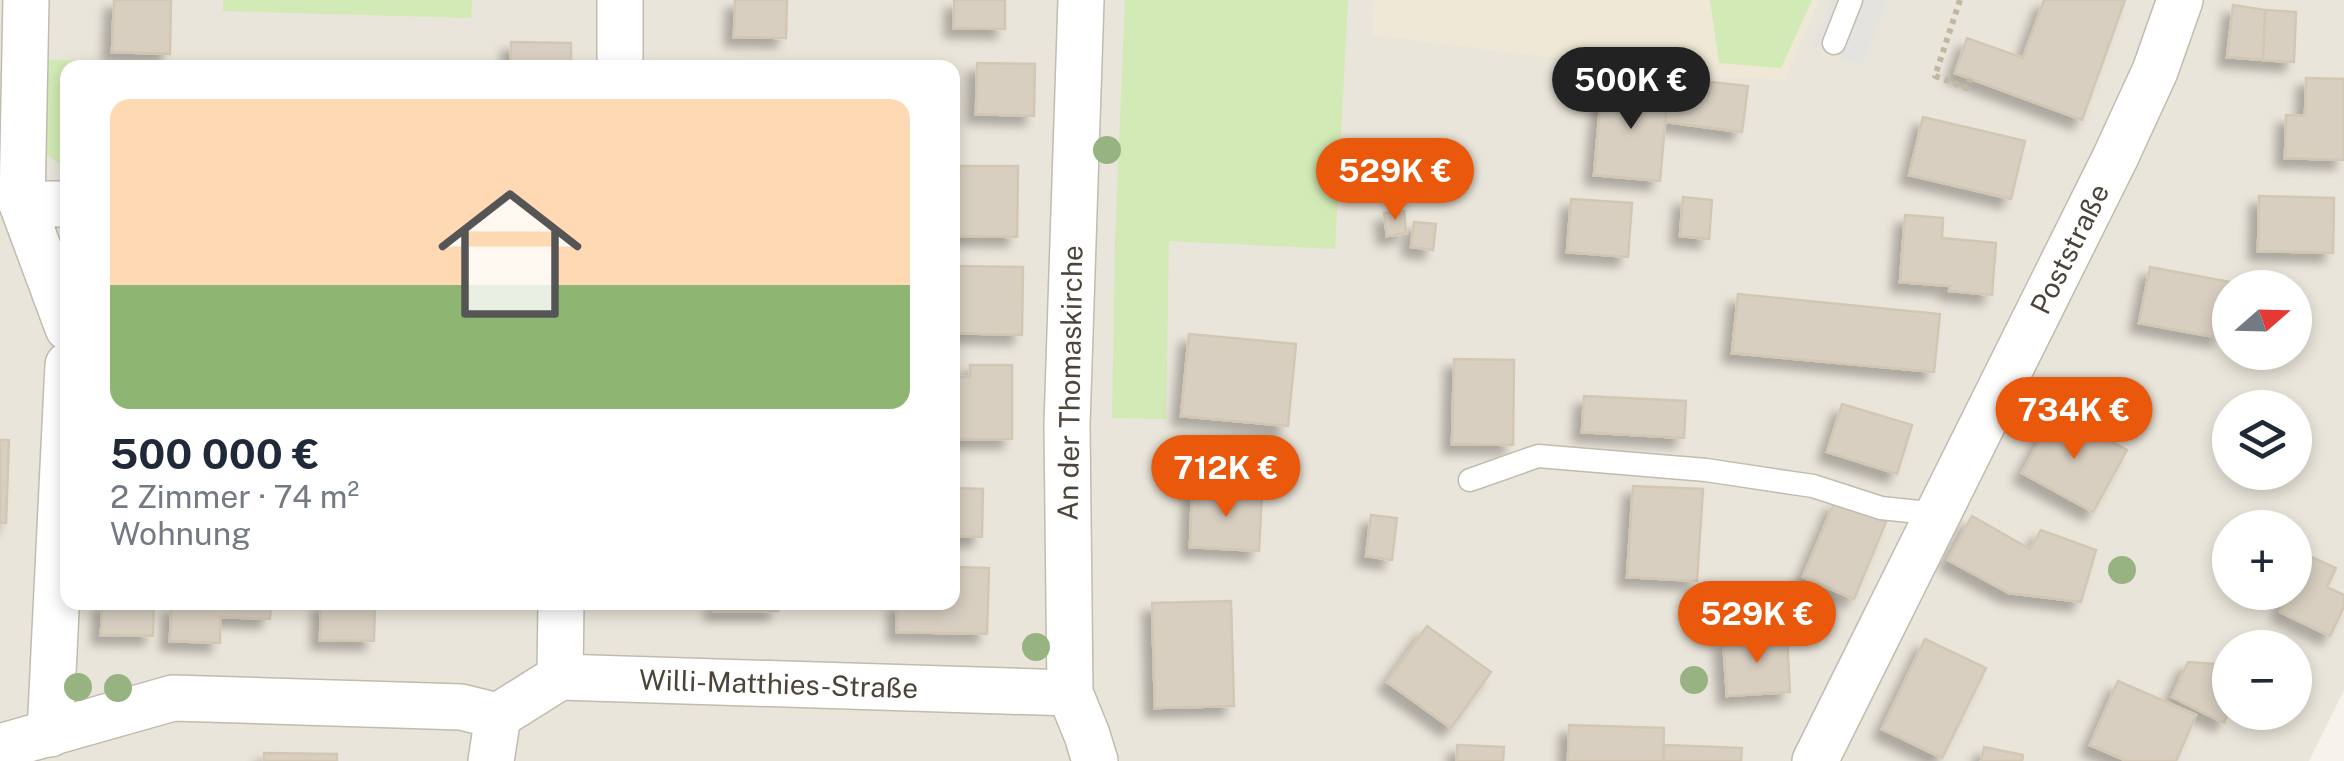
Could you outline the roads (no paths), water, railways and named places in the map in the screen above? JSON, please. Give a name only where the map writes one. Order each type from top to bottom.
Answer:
[{"type":"street","points":[[26,0],[22,204],[60,306]]},
{"type":"street","points":[[620,0],[620,60]]},
{"type":"street","name":"An der Thomaskirche","points":[[1081,0],[1066,424],[1070,693],[1095,761]]},
{"type":"street","name":"Poststraße","points":[[1815,761],[2115,158],[2180,0]]},
{"type":"street","points":[[22,204],[60,204]]},
{"type":"street","points":[[60,426],[18,747],[173,698],[461,707],[498,716],[560,677],[561,610]]},
{"type":"street","name":"Willi-Matthies-Straße","points":[[560,677],[1070,693]]},
{"type":"street","points":[[491,761],[498,716]]},
{"type":"lane","points":[[1834,43],[1851,0]]},
{"type":"lane","points":[[1470,480],[1538,456],[1706,470],[1813,486],[1881,508],[1938,514]]}]
